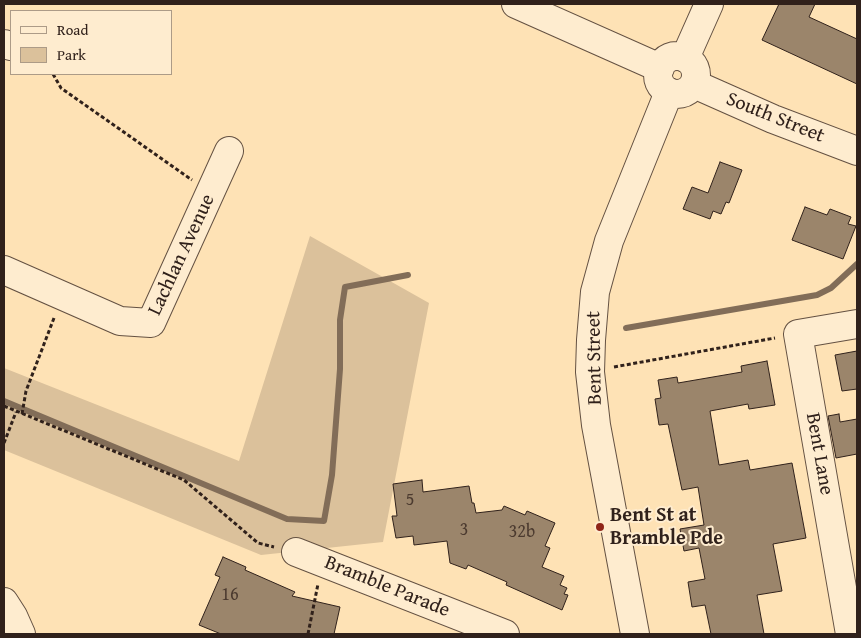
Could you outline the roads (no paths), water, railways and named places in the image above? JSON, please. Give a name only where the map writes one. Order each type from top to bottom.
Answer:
[{"type":"street","name":"South Street","points":[[516,4],[674,81],[857,151]]},
{"type":"street","points":[[674,81],[670,57],[685,58],[709,4]]},
{"type":"street","name":"Bent Street","points":[[635,634],[596,425],[590,372],[592,315],[600,270],[626,195],[674,81]]},
{"type":"street","name":"Lachlan Avenue","points":[[4,270],[120,321],[151,323],[229,151]]},
{"type":"street","name":"Bent Lane","points":[[850,634],[798,334],[857,324]]},
{"type":"street","name":"Bramble Parade","points":[[296,552],[505,634]]},
{"type":"street","points":[[4,602],[21,634]]},
{"type":"waterway","points":[[626,328],[817,295],[831,288],[857,264]]},
{"type":"waterway","points":[[4,401],[287,519],[324,521],[332,475],[340,369],[340,320],[345,287],[408,275]]},
{"type":"place","name":"Bent St at Bramble Pde","points":[[600,527]]}]
